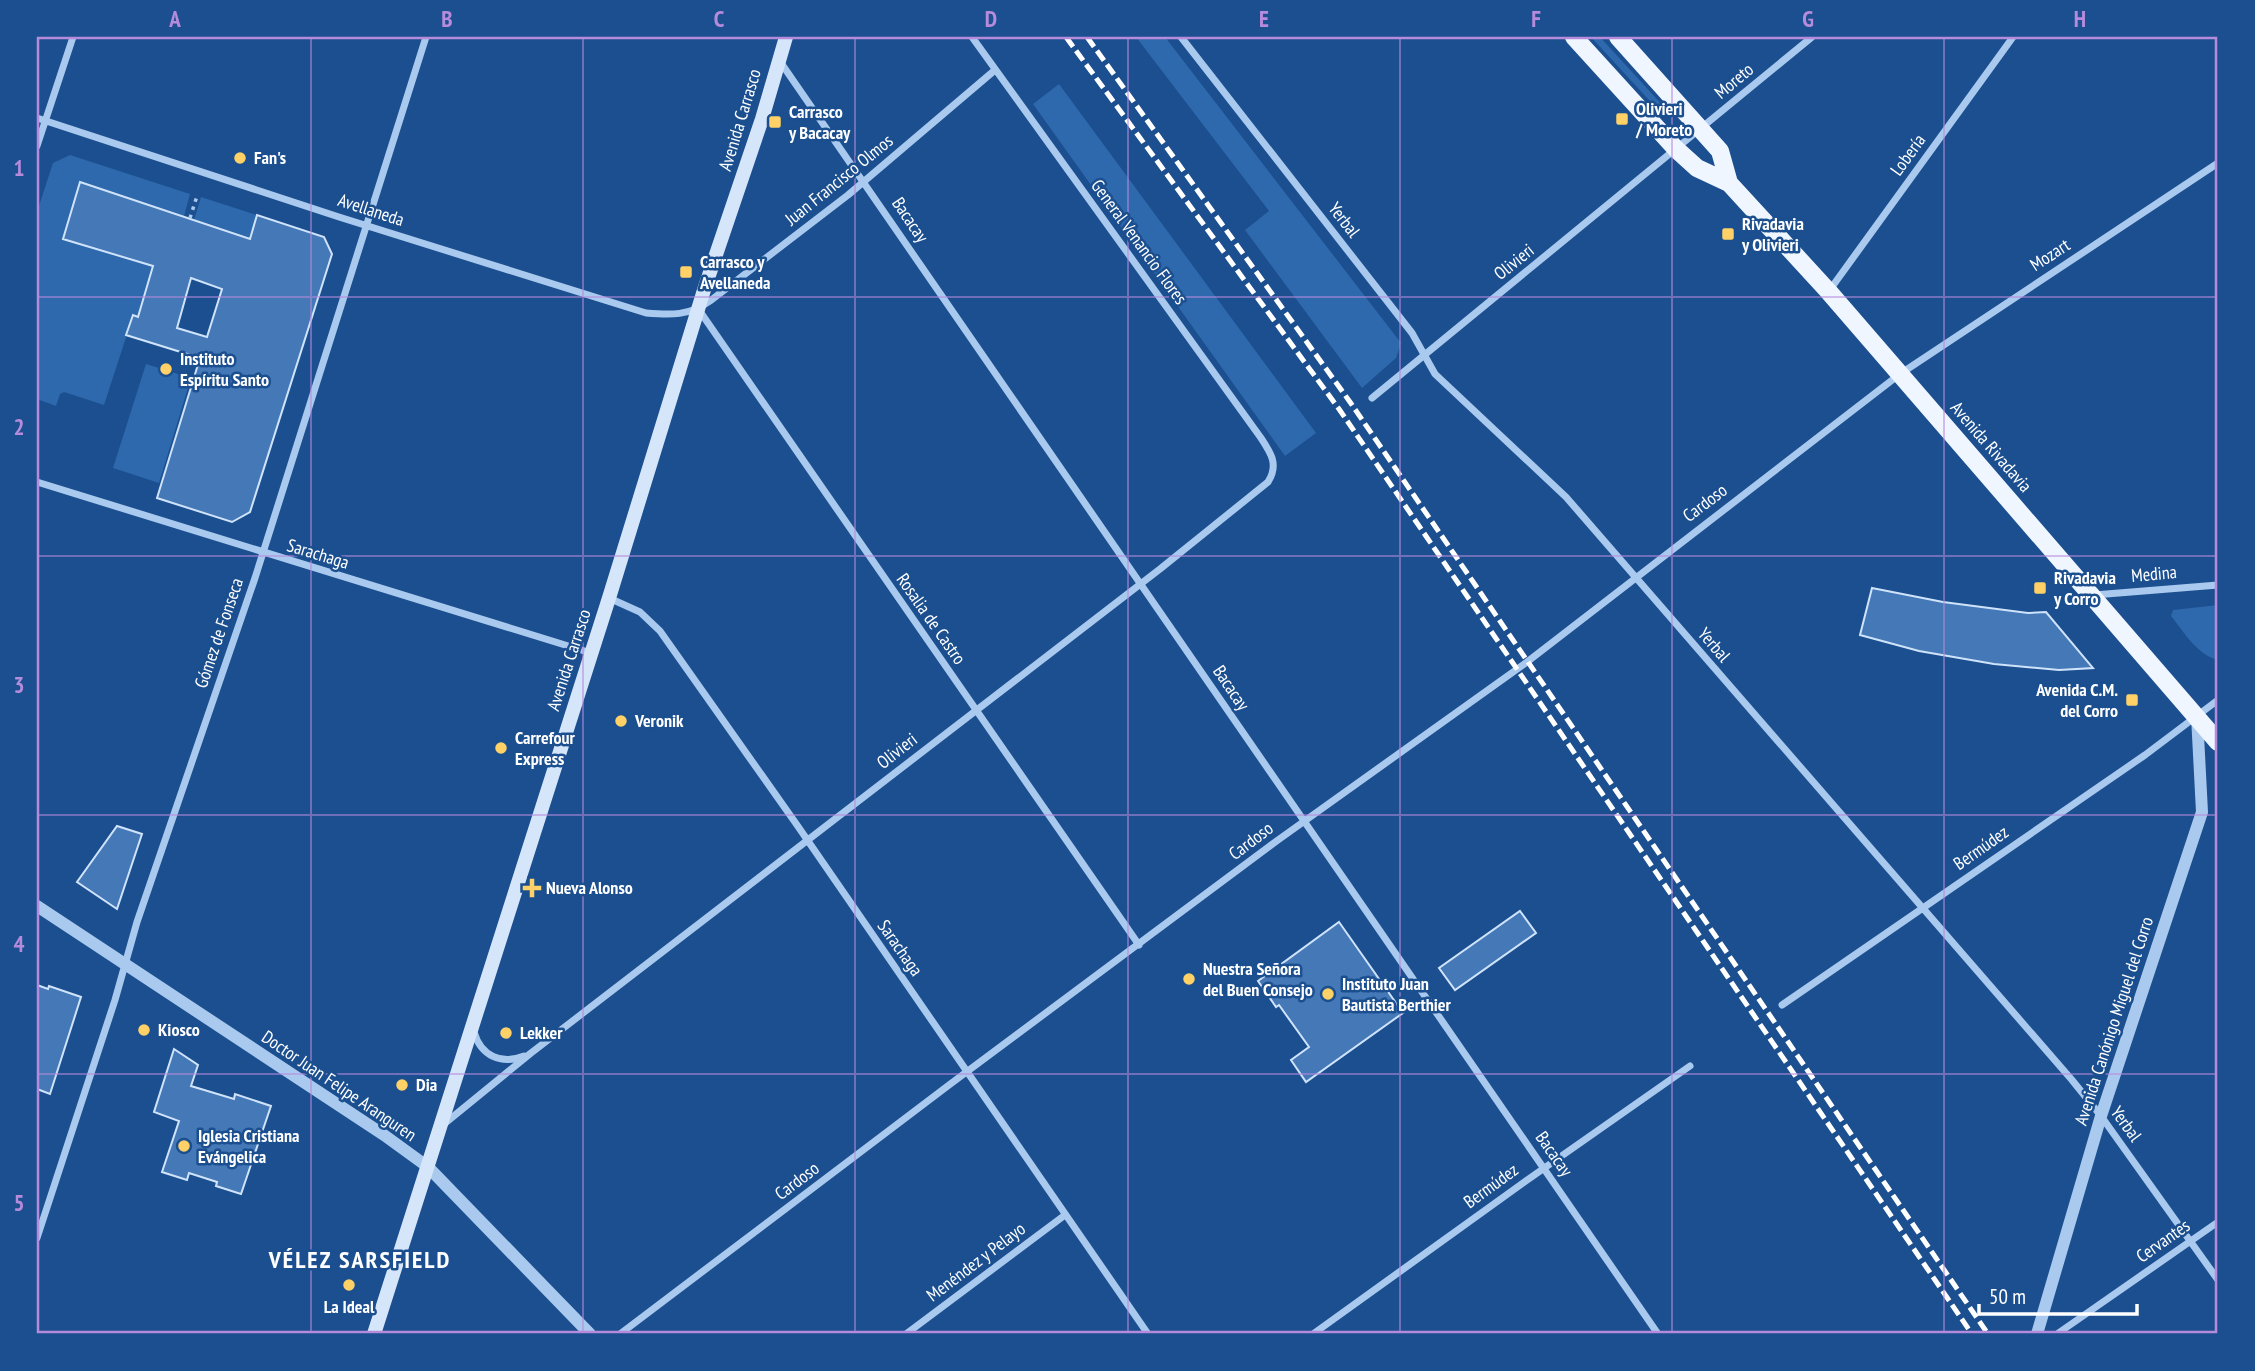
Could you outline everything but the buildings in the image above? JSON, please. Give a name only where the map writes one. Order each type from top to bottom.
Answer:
[{"type":"main road","name":"Avenida Carrasco","points":[[374,1334],[786,37]]},
{"type":"main road","name":"Avenida Rivadavia","points":[[1574,37],[1676,149],[1697,168],[1729,183],[1829,292],[2218,742]]},
{"type":"main road","name":"Avenida Rivadavia","points":[[1618,37],[1720,151],[1729,183]]},
{"type":"street","points":[[37,146],[41,119],[73,37]]},
{"type":"street","name":"Gómez de Fonseca","points":[[37,1238],[124,965],[263,553],[426,37]]},
{"type":"street","name":"General Venancio Flores","points":[[972,37],[1261,438],[1274,459],[1273,468]]},
{"type":"street","name":"Yerbal","points":[[1181,37],[1412,333],[1434,374],[1566,497],[2101,1116],[2218,1280]]},
{"type":"street","name":"Moreto","points":[[1676,149],[1812,37]]},
{"type":"street","name":"Lobería","points":[[1829,292],[2013,37]]},
{"type":"street","name":"Bacacay","points":[[779,60],[1658,1334]]},
{"type":"street","name":"Juan Francisco Olmos","points":[[698,309],[864,181],[995,70]]},
{"type":"street","name":"Avellaneda","points":[[41,119],[646,313],[682,315],[698,309]]},
{"type":"street","name":"Olivieri","points":[[1373,398],[1676,149]]},
{"type":"street","name":"Mozart","points":[[1900,374],[2218,163]]},
{"type":"street","name":"Rosalia de Castro","points":[[698,309],[1139,945]]},
{"type":"street","name":"Cardoso","points":[[620,1334],[1303,822],[1527,662],[1900,374]]},
{"type":"street","name":"Olivieri","points":[[440,1126],[1140,584],[1268,482],[1273,468]]},
{"type":"street","name":"Sarachaga","points":[[37,482],[591,653]]},
{"type":"street","name":"Medina","points":[[2093,595],[2218,585]]},
{"type":"street","name":"Sarachaga","points":[[609,598],[640,612],[660,631],[1148,1334]]},
{"type":"street","name":"Bermúdez","points":[[1782,1005],[2145,755],[2218,700]]},
{"type":"street","name":"Avenida Canónigo Miguel del Corro","points":[[2036,1334],[2101,1116],[2202,812],[2197,716]]},
{"type":"street","name":"Doctor Juan Felipe Aranguren","points":[[37,906],[384,1135],[428,1167],[590,1334]]},
{"type":"street","name":"Olivieri","points":[[473,1023],[477,1041],[488,1055],[514,1060],[531,1053]]},
{"type":"street","name":"Bermúdez","points":[[1313,1334],[1690,1066]]},
{"type":"street","name":"Menéndez y Pelayo","points":[[906,1334],[1065,1215]]},
{"type":"street","name":"Cervantes","points":[[2057,1334],[2218,1222]]},
{"type":"path","points":[[190,218],[197,196]]},
{"type":"shaded area","points":[[1136,37],[1165,37],[1401,343],[1396,358],[1362,388],[1245,230],[1269,211]]},
{"type":"shaded area","points":[[1591,37],[1600,37],[1665,108],[1660,112]]},
{"type":"shaded area","points":[[1059,84],[1316,433],[1285,456],[1033,104]]},
{"type":"shaded area","points":[[70,155],[190,194],[184,216],[80,182],[63,239],[153,266],[138,317],[133,316],[104,405],[64,392],[60,394],[56,406],[37,399],[37,212],[53,163]]},
{"type":"shaded area","points":[[201,197],[257,215],[250,239],[194,220]]},
{"type":"shaded area","points":[[146,364],[191,378],[159,483],[113,468]]},
{"type":"shaded area","points":[[2218,605],[2218,660],[2197,648],[2171,616],[2173,610]]},
{"type":"railway","points":[[1066,37],[1339,409],[1972,1334]]},
{"type":"railway","points":[[1087,37],[1350,402],[1988,1334]]},
{"type":"place","name":"Olivieri / Moreto","points":[[1622,119]]},
{"type":"place","name":"Carrasco y Bacacay","points":[[775,122]]},
{"type":"place","name":"Fan's","points":[[240,158]]},
{"type":"place","name":"Rivadavia y Olivieri","points":[[1728,234]]},
{"type":"place","name":"Carrasco y Avellaneda","points":[[686,272]]},
{"type":"place","name":"Instituto Espíritu Santo","points":[[166,369]]},
{"type":"place","name":"Rivadavia y Corro","points":[[2040,588]]},
{"type":"place","name":"Avenida C.M. del Corro","points":[[2132,700]]},
{"type":"place","name":"Veronik","points":[[621,721]]},
{"type":"place","name":"Carrefour Express","points":[[501,748]]},
{"type":"place","name":"Nueva Alonso","points":[[532,888]]},
{"type":"place","name":"Nuestra Señora del Buen Consejo","points":[[1189,979]]},
{"type":"place","name":"Instituto Juan Bautista Berthier","points":[[1328,994]]},
{"type":"place","name":"Kiosco","points":[[144,1030]]},
{"type":"place","name":"Lekker","points":[[506,1033]]},
{"type":"place","name":"Dia","points":[[402,1085]]},
{"type":"place","name":"Iglesia Cristiana Evángelica","points":[[184,1146]]},
{"type":"place","name":"La Ideal","points":[[349,1285]]},
{"type":"district","name":"VÉLEZ SARSFIELD","points":[[360,1260]]}]
